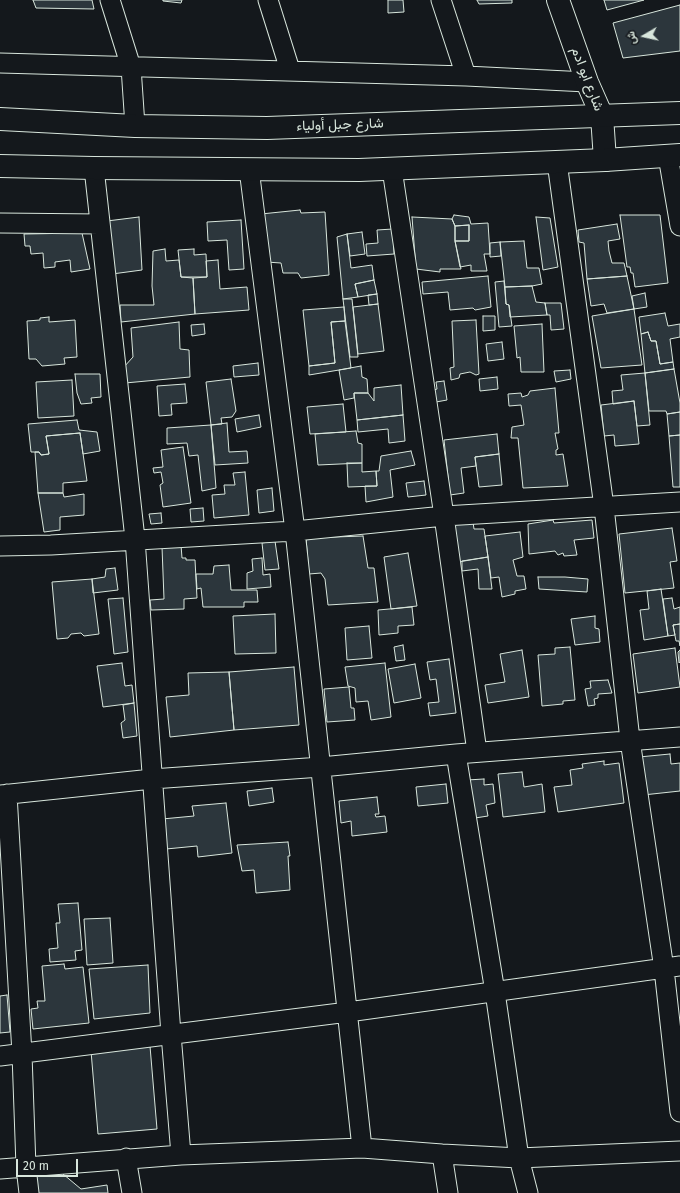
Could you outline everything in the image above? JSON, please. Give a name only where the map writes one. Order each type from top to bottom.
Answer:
[{"type":"main road","name":"شارع ابو ادم","points":[[558,0],[587,82],[602,116],[605,160]]},
{"type":"main road","name":"شارع جبل أولياء","points":[[0,119],[135,126],[267,128],[680,113]]},
{"type":"main road","points":[[0,166],[94,168],[392,169],[674,156]]},
{"type":"street","points":[[110,0],[130,68],[135,126]]},
{"type":"street","points":[[268,0],[290,70]]},
{"type":"street","points":[[441,0],[466,76]]},
{"type":"street","points":[[0,63],[130,68],[290,70],[587,82]]},
{"type":"street","points":[[674,156],[680,226]]},
{"type":"street","points":[[557,162],[604,507],[630,740],[672,968],[680,1112]]},
{"type":"street","points":[[94,168],[135,539],[181,1155]]},
{"type":"street","points":[[249,169],[295,530],[362,1148]]},
{"type":"street","points":[[392,169],[444,516],[477,752]]},
{"type":"street","points":[[0,223],[100,224]]},
{"type":"street","points":[[0,546],[51,545],[295,530],[444,516],[680,502]]},
{"type":"street","points":[[29,1193],[26,1167],[22,1054],[4,795],[152,779],[320,767],[477,752],[680,737]]},
{"type":"street","points":[[456,754],[495,992],[519,1158],[528,1193]]},
{"type":"street","points":[[0,1056],[348,1012],[672,968]]},
{"type":"street","points":[[0,1169],[126,1158],[362,1148],[519,1158],[680,1151]]},
{"type":"street","points":[[442,1154],[448,1193]]},
{"type":"street","points":[[126,1158],[132,1193]]},
{"type":"building","points":[[33,0],[92,0],[94,9],[36,8]]},
{"type":"building","points":[[163,0],[182,0],[181,3]]},
{"type":"building","points":[[388,0],[403,0],[404,12],[388,13]]},
{"type":"building","points":[[477,0],[512,0],[512,3],[479,4]]},
{"type":"building","points":[[604,0],[644,0],[607,10]]},
{"type":"building","points":[[680,5],[680,51],[623,58],[613,23]]},
{"type":"building","points":[[300,210],[301,213],[325,212],[329,275],[301,278],[298,273],[283,273],[281,263],[266,262],[261,214]]},
{"type":"building","points":[[454,215],[469,217],[471,224],[488,223],[490,254],[484,254],[487,271],[471,271],[471,265],[460,267],[455,241],[469,241],[469,225],[455,226],[452,219]]},
{"type":"building","points":[[620,215],[660,215],[668,283],[635,287],[633,273],[631,273],[630,267],[627,267]]},
{"type":"building","points":[[139,217],[142,270],[112,274],[107,221]]},
{"type":"building","points":[[412,217],[452,219],[455,226],[455,241],[461,269],[440,269],[440,272],[416,269]]},
{"type":"building","points":[[536,217],[550,218],[558,267],[543,270]]},
{"type":"building","points":[[241,220],[244,269],[229,270],[227,240],[208,241],[207,222]]},
{"type":"building","points":[[617,224],[620,239],[608,241],[609,251],[612,263],[624,263],[627,276],[587,279],[584,243],[579,242],[578,230]]},
{"type":"building","points":[[469,225],[469,241],[455,241],[455,226]]},
{"type":"building","points":[[393,229],[394,254],[367,256],[366,244],[378,243],[377,230]]},
{"type":"building","points":[[362,232],[365,254],[350,256],[347,234]]},
{"type":"building","points":[[82,233],[90,269],[71,272],[70,260],[55,262],[55,267],[44,268],[43,253],[31,254],[30,246],[25,246],[24,234]]},
{"type":"building","points":[[347,234],[351,268],[372,265],[374,280],[355,284],[358,297],[343,299],[337,237]]},
{"type":"building","points":[[524,241],[527,268],[539,268],[542,284],[505,287],[500,242]]},
{"type":"building","points":[[500,242],[501,256],[490,257],[490,243]]},
{"type":"building","points":[[165,249],[166,261],[179,260],[181,277],[193,278],[195,314],[121,322],[120,305],[154,305],[152,286],[153,251]]},
{"type":"building","points":[[194,249],[194,255],[206,254],[207,277],[181,277],[178,250]]},
{"type":"building","points":[[218,260],[220,289],[247,287],[249,310],[195,314],[193,278],[207,277],[206,261]]},
{"type":"building","points":[[488,276],[491,307],[475,310],[473,308],[450,310],[448,292],[423,294],[422,282]]},
{"type":"building","points":[[627,276],[634,309],[607,313],[604,304],[591,306],[587,279]]},
{"type":"building","points":[[374,280],[377,294],[358,297],[355,284]]},
{"type":"building","points":[[504,281],[506,304],[509,305],[512,326],[499,327],[495,282]]},
{"type":"building","points":[[532,286],[536,302],[545,303],[547,315],[510,317],[509,305],[506,304],[505,287]]},
{"type":"building","points":[[645,293],[647,307],[634,309],[632,296]]},
{"type":"building","points":[[377,294],[378,304],[369,305],[368,295]]},
{"type":"building","points":[[343,299],[352,299],[358,357],[350,357]]},
{"type":"building","points":[[545,303],[561,303],[564,329],[551,330],[550,315],[547,315]]},
{"type":"building","points":[[378,304],[384,351],[358,354],[353,307]]},
{"type":"building","points":[[344,307],[345,321],[331,322],[335,363],[309,366],[303,310]]},
{"type":"building","points":[[634,309],[642,365],[601,368],[592,316]]},
{"type":"building","points":[[665,313],[668,326],[680,324],[680,337],[670,339],[673,362],[660,364],[656,341],[651,341],[648,332],[641,334],[639,317]]},
{"type":"building","points":[[483,316],[495,316],[495,330],[483,331]]},
{"type":"building","points":[[49,317],[49,322],[75,320],[77,357],[64,358],[65,364],[42,366],[36,359],[29,359],[27,321],[40,320],[40,318]]},
{"type":"building","points":[[476,320],[479,374],[476,375],[470,372],[460,374],[459,378],[451,380],[450,368],[454,367],[452,321]]},
{"type":"building","points":[[345,321],[351,368],[309,375],[309,366],[335,363],[331,322]]},
{"type":"building","points":[[179,322],[180,349],[189,350],[190,377],[125,383],[123,368],[133,357],[131,328]]},
{"type":"building","points":[[204,324],[205,334],[192,336],[191,325]]},
{"type":"building","points":[[542,324],[544,372],[521,372],[520,357],[517,358],[514,326]]},
{"type":"building","points":[[648,332],[651,341],[656,341],[660,364],[673,362],[674,369],[645,373],[641,334]]},
{"type":"building","points":[[502,342],[504,359],[488,361],[486,344]]},
{"type":"building","points":[[258,363],[259,375],[234,377],[233,366]]},
{"type":"building","points":[[361,366],[362,377],[367,379],[368,393],[354,393],[354,398],[344,400],[339,370]]},
{"type":"building","points":[[674,369],[680,403],[680,412],[667,414],[666,411],[649,411],[645,373]]},
{"type":"building","points":[[570,370],[571,379],[556,382],[554,371]]},
{"type":"building","points":[[645,373],[650,425],[637,426],[634,401],[613,404],[612,391],[623,390],[621,375]]},
{"type":"building","points":[[75,374],[100,374],[101,397],[91,398],[92,403],[81,404],[77,393]]},
{"type":"building","points":[[497,377],[498,389],[480,391],[479,379]]},
{"type":"building","points":[[231,379],[236,411],[232,417],[221,418],[222,424],[211,425],[206,382]]},
{"type":"building","points":[[72,380],[74,416],[38,418],[36,382]]},
{"type":"building","points":[[444,381],[447,400],[436,402],[434,390],[437,389],[436,382]]},
{"type":"building","points":[[185,384],[187,403],[171,404],[172,415],[159,416],[157,386]]},
{"type":"building","points":[[401,385],[403,415],[357,420],[354,393],[368,393],[374,401],[374,388]]},
{"type":"building","points":[[555,388],[559,433],[555,433],[558,449],[556,450],[556,455],[563,454],[568,486],[523,488],[518,438],[511,438],[512,427],[524,425],[521,405],[509,406],[508,394],[521,393],[522,397],[528,395],[530,391]]},
{"type":"building","points":[[634,401],[639,444],[615,446],[614,435],[604,436],[601,405]]},
{"type":"building","points":[[343,404],[346,432],[310,434],[307,407]]},
{"type":"building","points":[[680,412],[680,435],[669,436],[667,414]]},
{"type":"building","points":[[259,415],[261,427],[237,432],[235,419]]},
{"type":"building","points":[[403,415],[405,441],[389,443],[388,429],[358,432],[357,420]]},
{"type":"building","points":[[77,420],[79,430],[97,432],[100,451],[83,454],[80,433],[46,436],[49,454],[41,455],[39,452],[31,452],[28,424]]},
{"type":"building","points":[[227,423],[229,452],[247,451],[248,463],[215,465],[211,425]]},
{"type":"building","points":[[211,425],[216,488],[202,491],[198,455],[189,456],[187,443],[167,444],[167,428]]},
{"type":"building","points":[[356,431],[358,443],[362,444],[362,463],[318,465],[315,434]]},
{"type":"building","points":[[80,433],[87,481],[63,483],[63,493],[38,493],[35,452],[39,452],[41,455],[49,454],[46,436]]},
{"type":"building","points":[[497,434],[499,454],[475,457],[476,466],[461,468],[464,493],[450,495],[444,440]]},
{"type":"building","points":[[680,435],[680,487],[673,487],[669,436]]},
{"type":"building","points":[[183,447],[191,503],[163,507],[160,485],[163,483],[161,472],[154,473],[153,468],[163,467],[161,450]]},
{"type":"building","points":[[411,451],[415,465],[390,470],[393,497],[366,502],[365,486],[377,486],[376,471],[379,471],[381,456]]},
{"type":"building","points":[[499,454],[502,485],[479,487],[475,457]]},
{"type":"building","points":[[347,463],[362,463],[362,472],[376,471],[377,486],[348,487]]},
{"type":"building","points":[[245,472],[249,515],[214,518],[212,495],[225,494],[224,485],[235,485],[233,473]]},
{"type":"building","points":[[424,481],[426,495],[408,497],[406,483]]},
{"type":"building","points":[[272,488],[274,511],[259,513],[257,490]]},
{"type":"building","points":[[38,493],[63,493],[64,497],[84,494],[84,515],[60,517],[60,530],[44,532]]},
{"type":"building","points":[[203,508],[204,521],[191,522],[190,509]]},
{"type":"building","points":[[161,513],[162,523],[151,524],[149,514]]},
{"type":"building","points":[[553,520],[554,523],[592,520],[594,538],[574,540],[577,555],[564,556],[563,553],[558,555],[555,551],[529,554],[528,524]]},
{"type":"building","points":[[473,522],[474,529],[484,529],[488,557],[458,562],[454,525]]},
{"type":"building","points":[[672,528],[677,561],[670,562],[674,588],[625,593],[619,534]]},
{"type":"building","points":[[520,532],[523,557],[513,560],[517,576],[524,576],[526,589],[515,591],[515,594],[502,597],[499,577],[491,578],[485,536]]},
{"type":"building","points":[[363,536],[368,568],[374,568],[378,602],[328,605],[325,579],[321,573],[309,574],[306,538]]},
{"type":"building","points":[[275,541],[279,569],[265,570],[262,543]]},
{"type":"building","points":[[181,545],[182,558],[186,558],[186,560],[195,560],[197,598],[184,599],[184,609],[151,610],[150,600],[164,599],[162,547]]},
{"type":"building","points":[[408,553],[417,606],[391,609],[384,557]]},
{"type":"building","points":[[488,557],[492,589],[479,589],[478,569],[462,571],[462,561]]},
{"type":"building","points":[[262,558],[263,575],[270,574],[271,587],[247,589],[247,573],[253,571],[252,559]]},
{"type":"building","points":[[229,565],[231,590],[257,590],[258,602],[244,602],[244,607],[203,607],[201,588],[197,589],[196,574],[213,574],[214,566]]},
{"type":"building","points":[[115,568],[118,590],[93,593],[92,579],[105,577],[106,569]]},
{"type":"building","points":[[538,577],[588,579],[587,592],[539,589]]},
{"type":"building","points":[[92,579],[99,634],[84,636],[81,633],[71,634],[68,638],[57,639],[52,582]]},
{"type":"building","points":[[661,589],[668,636],[644,640],[640,610],[649,609],[647,591]]},
{"type":"building","points":[[123,598],[128,652],[114,654],[108,599]]},
{"type":"building","points":[[672,598],[674,609],[680,607],[680,624],[673,625],[675,635],[668,636],[663,599]]},
{"type":"building","points":[[412,607],[414,625],[398,626],[398,633],[379,635],[378,610]]},
{"type":"building","points":[[275,614],[276,653],[235,654],[233,616]]},
{"type":"building","points":[[595,616],[595,628],[599,629],[600,642],[575,645],[571,619]]},
{"type":"building","points":[[680,624],[680,646],[679,641],[676,641],[673,625]]},
{"type":"building","points":[[369,626],[372,658],[347,660],[345,628]]},
{"type":"building","points":[[403,645],[405,660],[396,661],[394,647]]},
{"type":"building","points":[[570,647],[575,700],[563,701],[563,704],[542,706],[538,655],[555,654],[555,648]]},
{"type":"building","points":[[675,648],[680,687],[638,693],[633,654]]},
{"type":"building","points":[[522,650],[529,697],[488,703],[485,685],[505,682],[500,654]]},
{"type":"building","points":[[680,650],[680,662],[679,663],[678,652]]},
{"type":"building","points":[[449,659],[456,713],[430,716],[428,703],[439,702],[436,679],[430,680],[427,662]]},
{"type":"building","points":[[122,663],[125,686],[132,685],[134,703],[103,707],[97,666]]},
{"type":"building","points":[[385,663],[391,717],[371,720],[368,701],[356,702],[355,688],[348,686],[345,667]]},
{"type":"building","points":[[415,664],[421,698],[394,703],[388,669]]},
{"type":"building","points":[[294,667],[299,725],[234,730],[229,672]]},
{"type":"building","points":[[229,672],[234,730],[170,737],[166,697],[189,695],[188,673]]},
{"type":"building","points":[[608,680],[612,693],[598,694],[598,698],[594,699],[595,705],[588,706],[585,689],[591,688],[590,681]]},
{"type":"building","points":[[349,687],[351,708],[354,708],[355,720],[327,722],[324,689]]},
{"type":"building","points":[[134,703],[137,736],[123,738],[121,723],[125,720],[123,705]]},
{"type":"building","points":[[670,754],[671,764],[680,763],[680,791],[643,795],[639,757]]},
{"type":"building","points":[[604,761],[604,765],[619,763],[624,803],[558,812],[554,787],[572,785],[570,770],[583,768],[582,764]]},
{"type":"building","points":[[522,772],[524,787],[542,784],[545,812],[503,817],[498,774]]},
{"type":"building","points":[[484,779],[484,785],[493,784],[495,803],[486,805],[488,816],[475,818],[467,780]]},
{"type":"building","points":[[446,784],[448,803],[418,806],[416,787]]},
{"type":"building","points":[[272,788],[274,802],[249,806],[247,791]]},
{"type":"building","points":[[377,797],[379,814],[375,814],[376,817],[385,816],[387,832],[352,836],[351,821],[341,823],[339,801]]},
{"type":"building","points":[[226,803],[232,853],[198,857],[197,846],[166,849],[162,819],[194,816],[192,806]]},
{"type":"building","points":[[288,842],[290,856],[288,856],[290,890],[256,893],[254,870],[242,871],[237,845]]},
{"type":"building","points":[[78,903],[82,950],[75,951],[76,960],[50,962],[49,949],[58,948],[56,923],[60,923],[58,904]]},
{"type":"building","points":[[110,918],[113,963],[87,965],[84,919]]},
{"type":"building","points":[[64,964],[65,969],[83,967],[89,1023],[33,1029],[31,1009],[38,1008],[37,1001],[45,1001],[42,966]]},
{"type":"building","points":[[148,965],[150,1013],[94,1019],[89,969]]},
{"type":"building","points":[[7,995],[10,1032],[0,1033],[0,996]]},
{"type":"building","points":[[150,1046],[157,1129],[98,1134],[91,1051]]},
{"type":"building","points":[[61,1160],[63,1174],[81,1189],[107,1185],[108,1193],[38,1193],[34,1164]]}]
